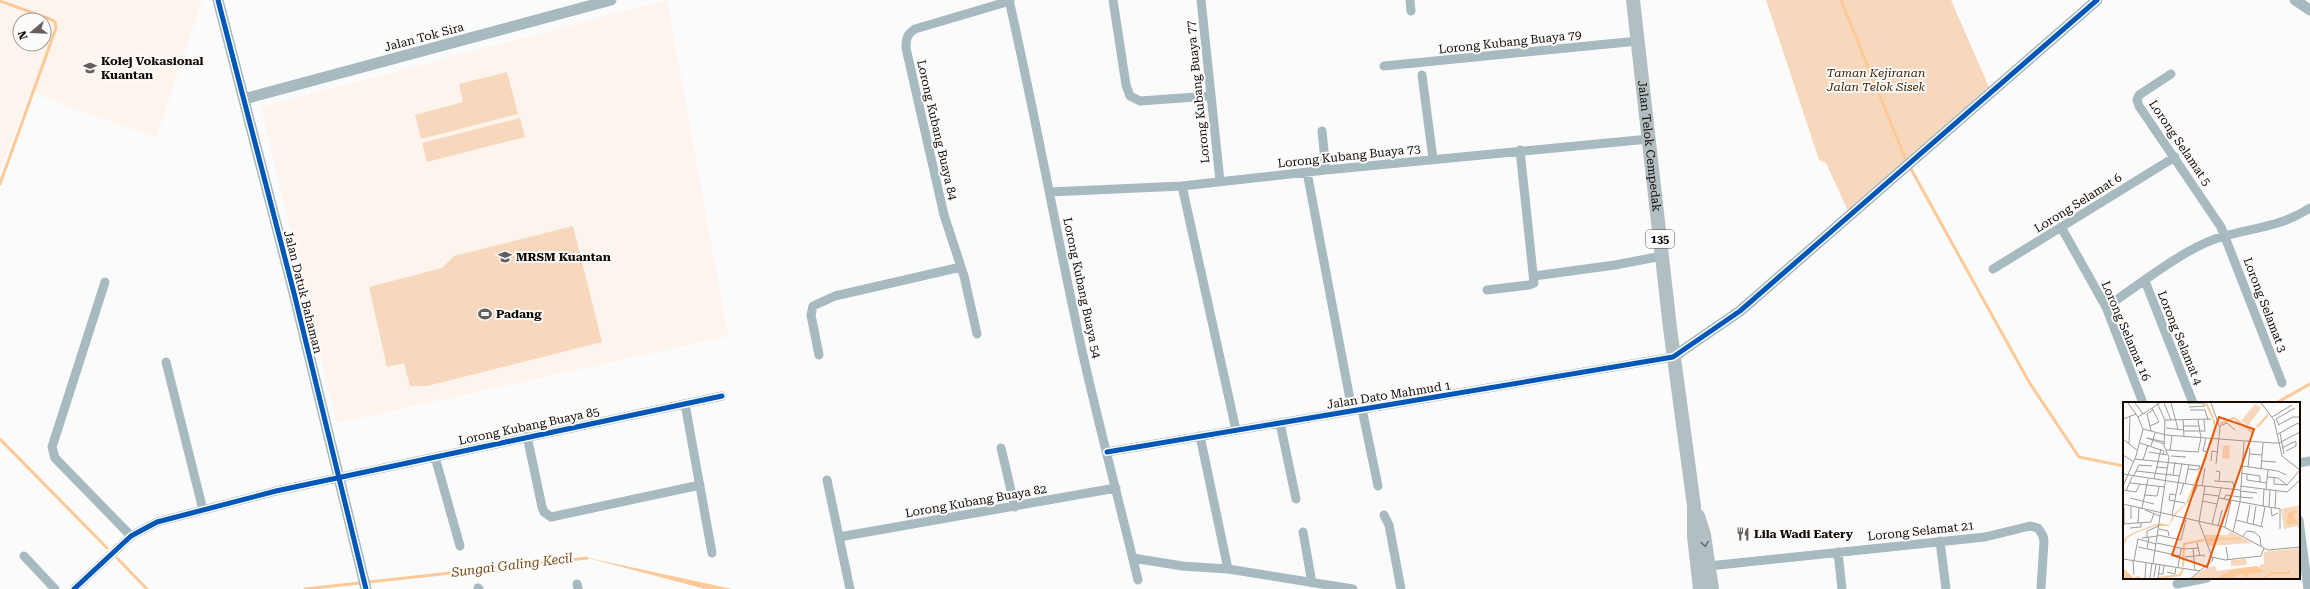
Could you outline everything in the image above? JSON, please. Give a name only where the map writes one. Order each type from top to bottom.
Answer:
[{"type":"main road","name":"Jalan Telok Cempedak","points":[[1633,0],[1674,357],[1694,506],[1694,536],[1700,589]]},
{"type":"main road","name":"Jalan Telok Cempedak","points":[[1694,506],[1704,535],[1712,589]]},
{"type":"street","name":"Jalan Datuk Bahaman","points":[[218,0],[340,477],[366,589]]},
{"type":"street","name":"Jalan Tok Sira","points":[[244,99],[611,0]]},
{"type":"street","points":[[1113,0],[1126,85],[1130,96],[1140,101],[1210,96]]},
{"type":"street","name":"Lorong Kubang Buaya 77","points":[[1201,0],[1220,181]]},
{"type":"street","points":[[1410,0],[1412,11]]},
{"type":"street","points":[[1674,357],[1740,310],[2097,0]]},
{"type":"street","points":[[2295,0],[2310,10]]},
{"type":"street","name":"Lorong Kubang Buaya 54","points":[[1010,1],[1084,356],[1138,580]]},
{"type":"street","name":"Lorong Kubang Buaya 84","points":[[977,334],[961,267],[944,215],[906,48],[906,42],[908,36],[915,29],[1010,1]]},
{"type":"street","name":"Lorong Kubang Buaya 79","points":[[1384,66],[1638,41]]},
{"type":"street","name":"Lorong Selamat 5","points":[[2171,74],[2139,95],[2137,100],[2139,106],[2216,218],[2225,236]]},
{"type":"street","points":[[1422,75],[1433,159]]},
{"type":"street","points":[[1322,131],[1326,170]]},
{"type":"street","name":"Lorong Kubang Buaya 73","points":[[1050,192],[1182,186],[1520,150],[1649,139]]},
{"type":"street","points":[[1487,290],[1529,285],[1534,283],[1520,150]]},
{"type":"street","name":"Lorong Selamat 6","points":[[1993,269],[2175,157]]},
{"type":"street","points":[[1307,172],[1352,410]]},
{"type":"street","points":[[1182,186],[1236,430]]},
{"type":"street","points":[[2106,307],[2195,248],[2225,236],[2281,223],[2310,208]]},
{"type":"street","name":"Lorong Selamat 16","points":[[2062,227],[2106,307],[2143,402]]},
{"type":"street","name":"Lorong Selamat 3","points":[[2225,236],[2282,383]]},
{"type":"street","points":[[1534,276],[1615,265],[1662,256]]},
{"type":"street","points":[[819,354],[811,315],[812,306],[816,303],[835,296],[961,267]]},
{"type":"street","name":"Lorong Selamat 4","points":[[2145,281],[2193,402]]},
{"type":"street","points":[[105,282],[52,447],[55,458],[131,536]]},
{"type":"street","name":"Jalan Dato Mahmud 1","points":[[1107,452],[1352,410],[1559,378],[1674,357]]},
{"type":"street","points":[[166,362],[203,510]]},
{"type":"street","name":"Lorong Kubang Buaya 85","points":[[74,589],[131,536],[157,522],[340,477],[527,436],[722,396]]},
{"type":"street","points":[[685,404],[712,553]]},
{"type":"street","points":[[1362,409],[1378,486]]},
{"type":"street","points":[[1280,423],[1296,499]]},
{"type":"street","points":[[527,436],[542,507],[544,512],[551,517],[700,485]]},
{"type":"street","points":[[1200,436],[1228,569]]},
{"type":"street","points":[[1001,448],[1015,507]]},
{"type":"street","points":[[435,457],[460,546]]},
{"type":"street","points":[[2300,463],[2310,460]]},
{"type":"street","points":[[827,480],[850,589]]},
{"type":"street","name":"Lorong Kubang Buaya 82","points":[[839,537],[1116,488]]},
{"type":"street","points":[[1384,515],[1389,526],[1401,589]]},
{"type":"street","name":"Lorong Selamat 21","points":[[1709,566],[1999,535],[2030,526],[2038,528],[2041,531],[2044,541],[2041,589]]},
{"type":"street","points":[[1303,532],[1312,583]]},
{"type":"street","points":[[2300,540],[2301,560],[2308,589]]},
{"type":"street","points":[[1940,541],[1946,589]]},
{"type":"street","points":[[1838,552],[1842,589]]},
{"type":"street","points":[[24,556],[55,589]]},
{"type":"street","points":[[1133,558],[1182,566],[1228,569],[1353,589]]},
{"type":"street","points":[[2176,584],[2202,579]]},
{"type":"shaded area","name":"Kolej Vokasional Kuantan","points":[[0,0],[202,0],[156,138],[30,92],[0,173]]},
{"type":"shaded area","name":"MRSM Kuantan","points":[[667,0],[728,336],[337,423],[261,107]]},
{"type":"shaded area","points":[[584,557],[732,589],[705,589]]},
{"type":"green space","name":"Taman Kejiranan Jalan Telok Sisek","points":[[1766,0],[1951,0],[1989,87],[1848,211],[1826,163],[1819,160]]},
{"type":"green space","points":[[507,72],[518,114],[421,139],[415,115],[463,102],[459,84]]},
{"type":"green space","points":[[520,118],[525,137],[427,162],[422,143]]},
{"type":"green space","name":"Padang","points":[[573,226],[602,342],[427,386],[410,386],[404,363],[387,367],[369,287],[442,268],[454,256]]},
{"type":"waterway","points":[[1841,0],[1905,158]]},
{"type":"waterway","points":[[0,1],[50,19],[55,22],[56,28],[0,184]]},
{"type":"waterway","points":[[1911,169],[2029,382],[2079,457],[2123,466]]},
{"type":"waterway","points":[[2278,402],[2310,384]]},
{"type":"waterway","points":[[0,439],[107,548]]},
{"type":"waterway","points":[[117,558],[147,589]]},
{"type":"waterway","name":"Sungai Galing Kecil","points":[[305,589],[587,558]]},
{"type":"cycle path","points":[[218,0],[294,293],[366,589]]},
{"type":"cycle path","points":[[1107,452],[1673,357],[1740,311],[2097,0]]},
{"type":"cycle path","points":[[74,589],[131,536],[157,522],[276,491],[722,396]]},
{"type":"place","name":"Kolej Vokasional Kuantan","points":[[90,68]]},
{"type":"place","name":"MRSM Kuantan","points":[[505,257]]},
{"type":"place","name":"Padang","points":[[485,314]]},
{"type":"place","name":"Lila Wadi Eatery","points":[[1743,534]]}]
